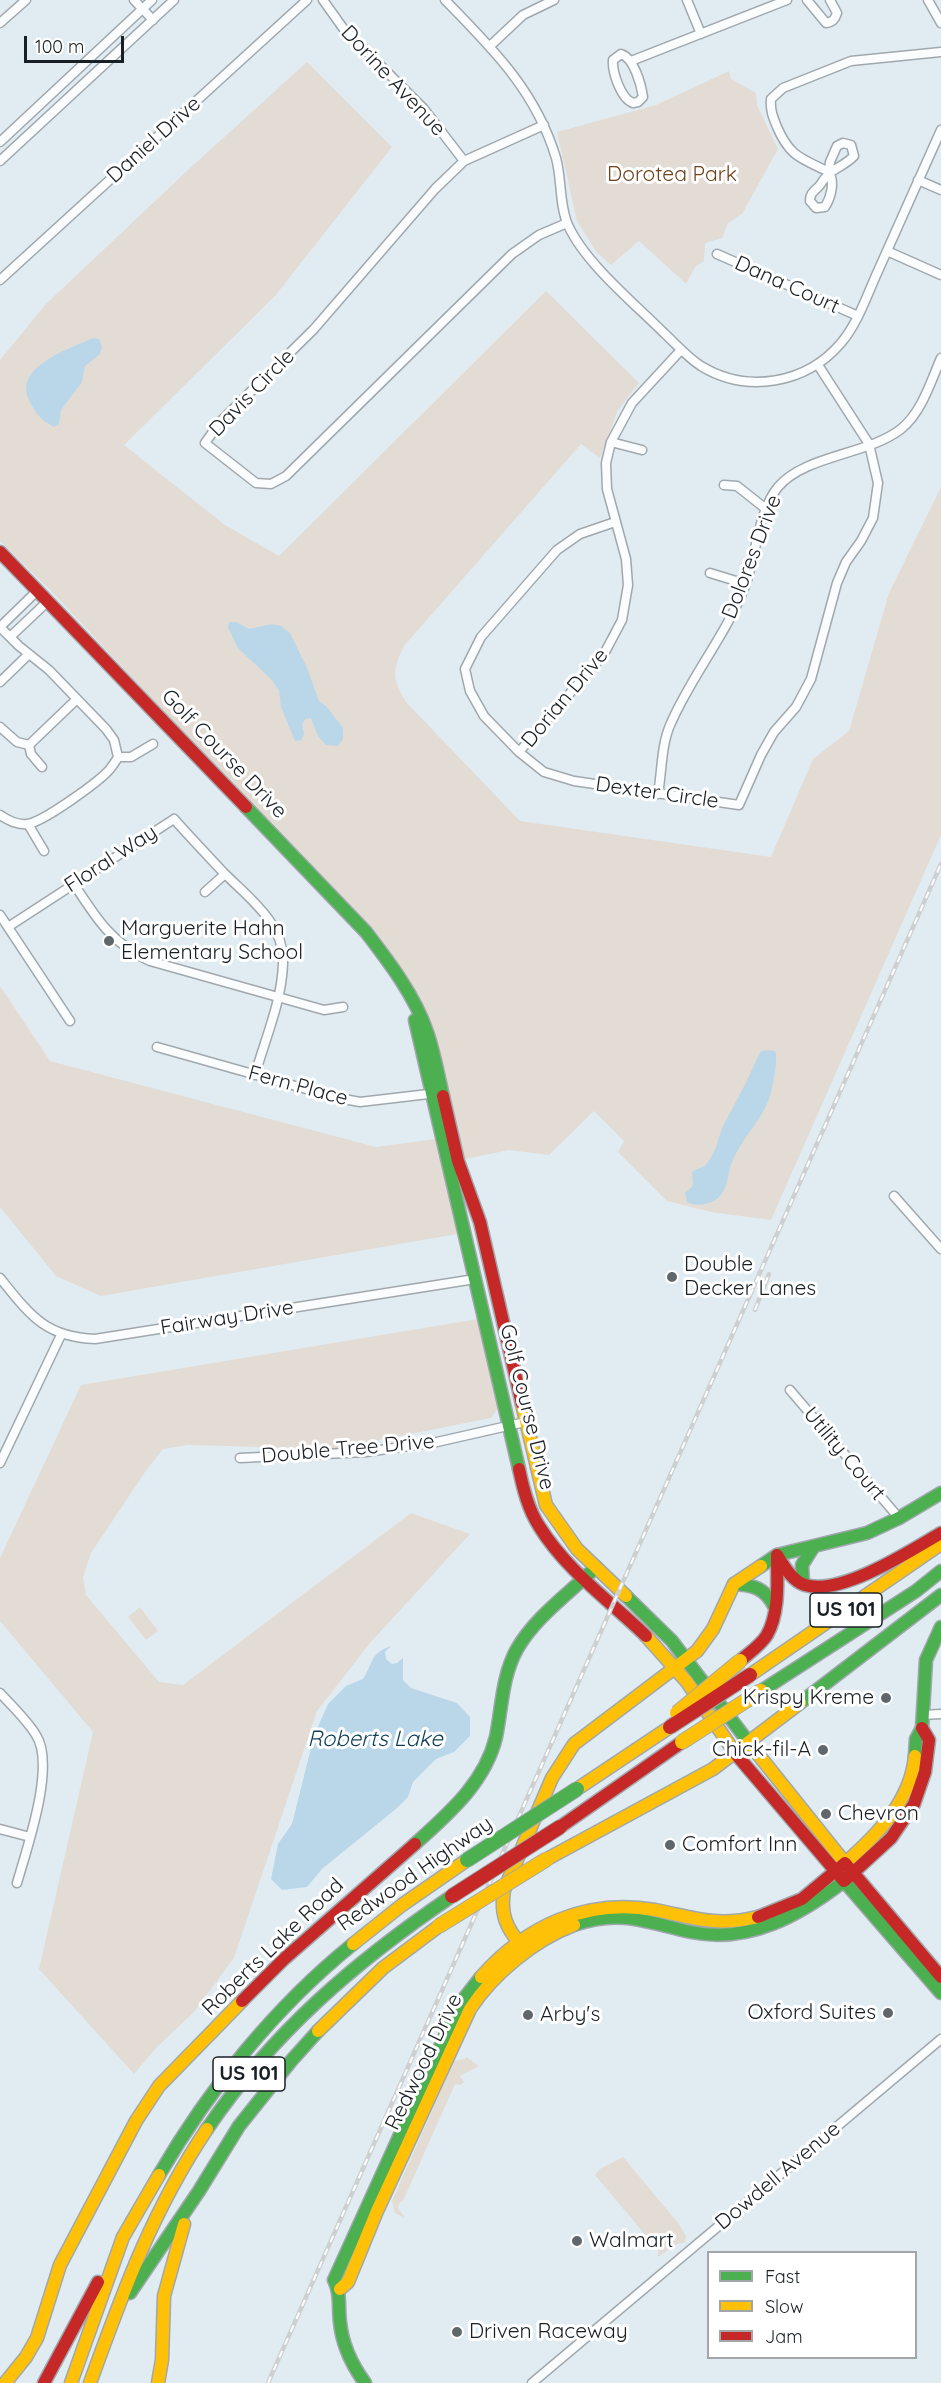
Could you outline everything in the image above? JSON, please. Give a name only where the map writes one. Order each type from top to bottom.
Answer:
[{"type":"main road","name":"Golf Course Drive","points":[[0,552],[366,932],[383,954],[406,993],[458,1161],[480,1222],[546,1505],[561,1530],[672,1641],[844,1872]]},
{"type":"main road","name":"Golf Course Drive","points":[[437,1093],[475,1279],[523,1488],[531,1511],[548,1538],[675,1668],[735,1753],[844,1872]]},
{"type":"main road","points":[[522,1947],[502,1920],[501,1907],[504,1890],[552,1778],[563,1758],[585,1734],[675,1668],[705,1642],[734,1584],[777,1555],[867,1533],[899,1518],[941,1493]]},
{"type":"main road","points":[[777,1555],[786,1569],[803,1584],[826,1587],[839,1584],[941,1533]]},
{"type":"main road","name":"Redwood Highway","points":[[71,2383],[123,2237],[163,2168],[213,2092],[269,2023],[354,1941],[467,1860],[577,1789],[668,1724],[750,1675],[941,1544]]},
{"type":"main road","points":[[803,1584],[802,1565],[814,1546]]},
{"type":"main road","points":[[668,1724],[766,1636],[772,1623],[777,1555]]},
{"type":"main road","name":"Roberts Lake Road","points":[[5,2383],[37,2338],[60,2265],[136,2121],[159,2086],[284,1959],[462,1800],[488,1760],[495,1740],[510,1664],[525,1636],[596,1567]]},
{"type":"main road","name":"Redwood Highway","points":[[90,2383],[141,2249],[167,2194],[201,2136],[230,2096],[287,2031],[333,1985],[377,1948],[452,1896],[916,1591],[941,1571]]},
{"type":"main road","points":[[734,1584],[754,1585],[762,1588],[770,1594],[774,1606]]},
{"type":"main road","points":[[117,2310],[199,2191],[239,2126],[333,2015],[383,1968],[439,1926],[547,1859],[713,1769],[941,1595]]},
{"type":"main road","name":"Redwood Drive","points":[[365,2383],[357,2373],[340,2326],[340,2289],[334,2280],[459,2006],[482,1975],[522,1947],[548,1922],[584,1915],[611,1918],[665,1918],[750,1925],[798,1902],[844,1872],[897,1808],[909,1782],[914,1765],[916,1739],[922,1722],[926,1660],[941,1627]]},
{"type":"main road","points":[[844,1872],[941,1977]]},
{"type":"main road","points":[[844,1872],[941,1993]]},
{"type":"main road","points":[[158,2383],[162,2360],[164,2296],[181,2230],[199,2191]]},
{"type":"main road","points":[[44,2383],[123,2237]]},
{"type":"street","points":[[0,23],[26,0]]},
{"type":"street","points":[[134,0],[153,20]]},
{"type":"street","points":[[0,142],[152,0]]},
{"type":"street","points":[[0,161],[174,0]]},
{"type":"street","name":"Daniel Drive","points":[[0,280],[307,0]]},
{"type":"street","name":"Dorine Avenue","points":[[323,0],[343,28],[424,109],[464,161]]},
{"type":"street","points":[[445,0],[520,81],[544,125],[556,160],[567,223],[579,245],[681,350],[701,366],[731,379],[758,383],[790,379],[818,365],[839,345],[858,316],[941,130]]},
{"type":"street","points":[[490,46],[523,15],[554,0]]},
{"type":"street","points":[[687,0],[700,34]]},
{"type":"street","points":[[631,61],[787,0]]},
{"type":"street","points":[[807,0],[826,22],[831,22],[837,13],[830,0]]},
{"type":"street","points":[[927,0],[941,23]]},
{"type":"street","points":[[830,172],[786,147],[770,111],[771,99],[783,88],[851,61],[941,52]]},
{"type":"street","points":[[621,54],[631,61],[643,97],[633,103],[625,98],[613,66],[614,60],[621,54]]},
{"type":"street","name":"Davis Circle","points":[[544,125],[464,161],[435,189],[314,329],[220,422],[205,443],[256,483],[271,484],[286,476],[512,254],[539,235],[567,223]]},
{"type":"street","points":[[918,180],[941,190]]},
{"type":"street","points":[[887,251],[941,275]]},
{"type":"street","name":"Dana Court","points":[[717,254],[858,316]]},
{"type":"street","name":"Dorian Drive","points":[[519,752],[604,654],[615,636],[626,603],[628,585],[626,559],[607,489],[606,463],[611,442],[632,404],[681,350]]},
{"type":"street","name":"Dolores Drive","points":[[658,794],[670,724],[735,609],[746,584],[766,509],[777,488],[793,473],[902,429],[919,408],[941,358]]},
{"type":"street","name":"Dexter Circle","points":[[615,522],[580,534],[557,550],[481,637],[465,669],[470,691],[484,716],[519,752],[544,772],[574,781],[739,805],[774,732],[796,708],[811,679],[837,583],[846,562],[861,541],[873,518],[879,483],[869,444],[818,365]]},
{"type":"street","points":[[611,442],[642,450]]},
{"type":"street","points":[[724,485],[737,486],[766,509]]},
{"type":"street","points":[[710,573],[746,584]]},
{"type":"street","points":[[0,815],[15,822],[28,824],[45,816],[102,777],[118,757],[114,740],[106,729],[49,670],[0,627],[37,591]]},
{"type":"street","points":[[10,637],[47,602]]},
{"type":"street","points":[[0,682],[29,654]]},
{"type":"street","points":[[29,746],[76,699]]},
{"type":"street","points":[[0,727],[17,742],[29,746]]},
{"type":"street","points":[[118,757],[131,757],[153,744]]},
{"type":"street","points":[[29,746],[31,754],[42,767]]},
{"type":"street","name":"Floral Way","points":[[8,927],[174,819],[264,912],[276,931],[281,946],[283,962],[278,997],[255,1075]]},
{"type":"street","points":[[28,824],[44,851]]},
{"type":"street","points":[[205,892],[225,874]]},
{"type":"street","points":[[74,884],[104,929],[135,955],[324,1010],[343,1007]]},
{"type":"street","points":[[0,915],[70,1021]]},
{"type":"street","name":"Fern Place","points":[[157,1047],[338,1098],[360,1102],[437,1093]]},
{"type":"street","points":[[894,1196],[941,1249]]},
{"type":"street","name":"Fairway Drive","points":[[0,1278],[30,1314],[45,1326],[61,1335],[95,1339],[475,1279]]},
{"type":"street","points":[[0,1463],[61,1335]]},
{"type":"street","name":"Utility Court","points":[[790,1390],[899,1518]]},
{"type":"street","name":"Double Tree Drive","points":[[240,1458],[366,1452],[437,1442],[525,1422]]},
{"type":"street","points":[[0,1693],[36,1735],[43,1751],[44,1772],[17,1883]]},
{"type":"street","points":[[922,1722],[941,1713]]},
{"type":"street","points":[[0,1829],[30,1837]]},
{"type":"street","name":"Dowdell Avenue","points":[[532,2383],[941,2039]]},
{"type":"green space","points":[[307,62],[392,147],[275,296],[124,445],[225,525],[279,556],[546,291],[639,383],[618,410],[600,458],[581,444],[404,646],[395,674],[406,702],[520,821],[771,857],[813,759],[849,731],[889,593],[941,487],[941,835],[771,1220],[711,1212],[667,1201],[618,1152],[624,1141],[594,1111],[549,1155],[509,1150],[465,1159],[422,1008],[398,964],[374,930],[57,597],[0,541],[0,360],[46,304]]},
{"type":"green space","name":"Dorotea Park","points":[[729,71],[731,79],[756,93],[757,105],[778,149],[742,214],[728,223],[722,238],[705,243],[704,261],[695,267],[686,284],[639,241],[611,265],[597,253],[577,221],[557,132],[656,105]]},
{"type":"green space","points":[[0,986],[50,1061],[376,1147],[436,1139],[457,1234],[101,1296],[56,1276],[0,1207]]},
{"type":"green space","points":[[478,1319],[500,1406],[491,1418],[335,1449],[188,1445],[163,1449],[91,1553],[83,1577],[86,1595],[159,1682],[183,1685],[411,1513],[470,1534],[370,1643],[317,1711],[234,1958],[194,2012],[156,2048],[134,2074],[39,1969],[93,1732],[0,1621],[0,1558],[81,1385]]},
{"type":"green space","points":[[140,1607],[158,1631],[146,1640],[128,1617]]},
{"type":"green space","points":[[466,2057],[479,2066],[460,2076],[464,2082],[461,2085],[455,2084],[403,2201],[400,2202],[398,2208],[405,2218],[395,2213],[392,2201],[454,2061]]},
{"type":"green space","points":[[623,2157],[679,2224],[686,2236],[685,2243],[679,2243],[658,2257],[658,2250],[595,2175],[600,2169]]},
{"type":"water","points":[[93,338],[99,339],[102,347],[100,354],[85,366],[82,382],[61,410],[59,424],[54,427],[42,419],[31,405],[26,388],[29,377],[47,360]]},
{"type":"water","points":[[229,622],[236,622],[249,629],[272,624],[281,626],[290,633],[307,668],[319,701],[327,707],[343,728],[343,739],[338,746],[326,745],[318,736],[311,718],[305,719],[302,725],[304,734],[301,740],[295,741],[281,707],[279,691],[272,680],[238,648],[228,628]]},
{"type":"water","points":[[775,1051],[776,1054],[771,1094],[736,1153],[722,1194],[707,1204],[687,1202],[685,1193],[693,1186],[692,1172],[704,1166],[710,1158],[724,1124],[760,1052]]},
{"type":"water","name":"Roberts Lake","points":[[391,1646],[385,1652],[386,1659],[392,1664],[403,1658],[403,1680],[411,1688],[457,1703],[470,1717],[470,1736],[454,1752],[436,1759],[413,1782],[408,1797],[397,1808],[322,1869],[307,1887],[282,1890],[271,1879],[278,1844],[292,1824],[314,1736],[328,1704],[346,1686],[363,1679],[375,1655]]},
{"type":"railway","points":[[268,2383],[941,864]]},
{"type":"railway","points":[[755,1310],[769,1274]]},
{"type":"traffic: fast","points":[[246,807],[366,932],[392,967],[422,1019],[432,1047],[443,1096]]},
{"type":"traffic: fast","points":[[415,1020],[519,1469]]},
{"type":"traffic: fast","points":[[761,1566],[777,1555],[867,1533],[899,1518],[941,1493]]},
{"type":"traffic: fast","points":[[803,1584],[802,1565],[814,1546]]},
{"type":"traffic: fast","points":[[415,1844],[464,1796],[491,1754],[508,1670],[517,1649],[543,1615],[596,1567]]},
{"type":"traffic: fast","points":[[761,1691],[916,1591],[941,1571]]},
{"type":"traffic: fast","points":[[734,1584],[747,1585],[762,1591],[774,1606]]},
{"type":"traffic: fast","points":[[800,1703],[941,1595]]},
{"type":"traffic: fast","points":[[626,1596],[672,1641],[749,1743]]},
{"type":"traffic: fast","points":[[915,1756],[916,1739],[922,1728],[926,1660],[941,1627]]},
{"type":"traffic: fast","points":[[467,1860],[577,1789]]},
{"type":"traffic: fast","points":[[574,1925],[591,1920],[620,1918],[647,1921],[712,1935],[733,1934],[773,1924],[792,1915],[844,1881],[941,1993]]},
{"type":"traffic: fast","points":[[207,2129],[259,2061],[318,2001],[382,1947],[452,1896]]},
{"type":"traffic: fast","points":[[159,2175],[199,2111],[246,2051],[297,1995],[353,1944]]},
{"type":"traffic: fast","points":[[365,2383],[345,2346],[334,2280],[459,2005],[481,1977]]},
{"type":"traffic: fast","points":[[130,2293],[199,2191],[239,2126],[318,2031]]},
{"type":"traffic: slow","points":[[522,1404],[546,1505],[577,1549],[626,1596]]},
{"type":"traffic: slow","points":[[750,1675],[941,1544]]},
{"type":"traffic: slow","points":[[522,1946],[512,1933],[504,1914],[504,1890],[552,1778],[574,1744],[697,1651],[713,1629],[734,1584],[761,1566]]},
{"type":"traffic: slow","points":[[646,1636],[687,1682],[735,1753]]},
{"type":"traffic: slow","points":[[677,1713],[740,1661]]},
{"type":"traffic: slow","points":[[682,1742],[761,1691]]},
{"type":"traffic: slow","points":[[547,1859],[713,1769],[800,1703]]},
{"type":"traffic: slow","points":[[577,1789],[670,1727]]},
{"type":"traffic: slow","points":[[749,1743],[845,1863],[891,1816],[907,1788],[915,1756]]},
{"type":"traffic: slow","points":[[439,1926],[547,1859]]},
{"type":"traffic: slow","points":[[353,1944],[402,1905],[467,1860]]},
{"type":"traffic: slow","points":[[481,1977],[517,1943],[538,1930],[581,1912],[630,1907],[718,1921],[758,1917]]},
{"type":"traffic: slow","points":[[340,2289],[348,2282],[377,2211],[470,2009],[502,1971],[544,1940],[574,1925]]},
{"type":"traffic: slow","points":[[318,2031],[383,1968],[439,1926]]},
{"type":"traffic: slow","points":[[5,2383],[26,2357],[37,2338],[60,2265],[136,2121],[159,2086],[242,2001]]},
{"type":"traffic: slow","points":[[90,2383],[140,2253],[170,2190],[207,2129]]},
{"type":"traffic: slow","points":[[71,2383],[123,2237],[159,2175]]},
{"type":"traffic: slow","points":[[158,2383],[162,2360],[164,2296],[184,2224]]},
{"type":"traffic: jam","points":[[0,552],[246,807]]},
{"type":"traffic: jam","points":[[443,1096],[458,1161],[480,1222],[522,1404]]},
{"type":"traffic: jam","points":[[519,1469],[532,1513],[550,1542],[575,1571],[646,1636]]},
{"type":"traffic: jam","points":[[777,1555],[789,1573],[800,1583],[820,1587],[837,1584],[875,1570],[941,1533]]},
{"type":"traffic: jam","points":[[740,1661],[762,1642],[771,1626],[777,1596],[777,1555]]},
{"type":"traffic: jam","points":[[670,1727],[750,1675]]},
{"type":"traffic: jam","points":[[735,1753],[844,1881],[891,1838],[914,1804],[925,1772],[929,1740],[922,1728]]},
{"type":"traffic: jam","points":[[560,1827],[682,1742]]},
{"type":"traffic: jam","points":[[452,1896],[560,1827]]},
{"type":"traffic: jam","points":[[242,2001],[284,1959],[415,1844]]},
{"type":"traffic: jam","points":[[758,1917],[802,1899],[845,1863],[941,1977]]},
{"type":"traffic: jam","points":[[44,2383],[98,2282]]},
{"type":"place","name":"Marguerite Hahn Elementary School","points":[[109,941]]},
{"type":"place","name":"Double Decker Lanes","points":[[672,1277]]},
{"type":"place","name":"Krispy Kreme","points":[[886,1698]]},
{"type":"place","name":"Chick-fil-A","points":[[823,1750]]},
{"type":"place","name":"Chevron","points":[[826,1814]]},
{"type":"place","name":"Comfort Inn","points":[[670,1845]]},
{"type":"place","name":"Oxford Suites","points":[[888,2013]]},
{"type":"place","name":"Arby's","points":[[528,2015]]},
{"type":"place","name":"Walmart","points":[[577,2241]]},
{"type":"place","name":"Driven Raceway","points":[[457,2332]]}]
